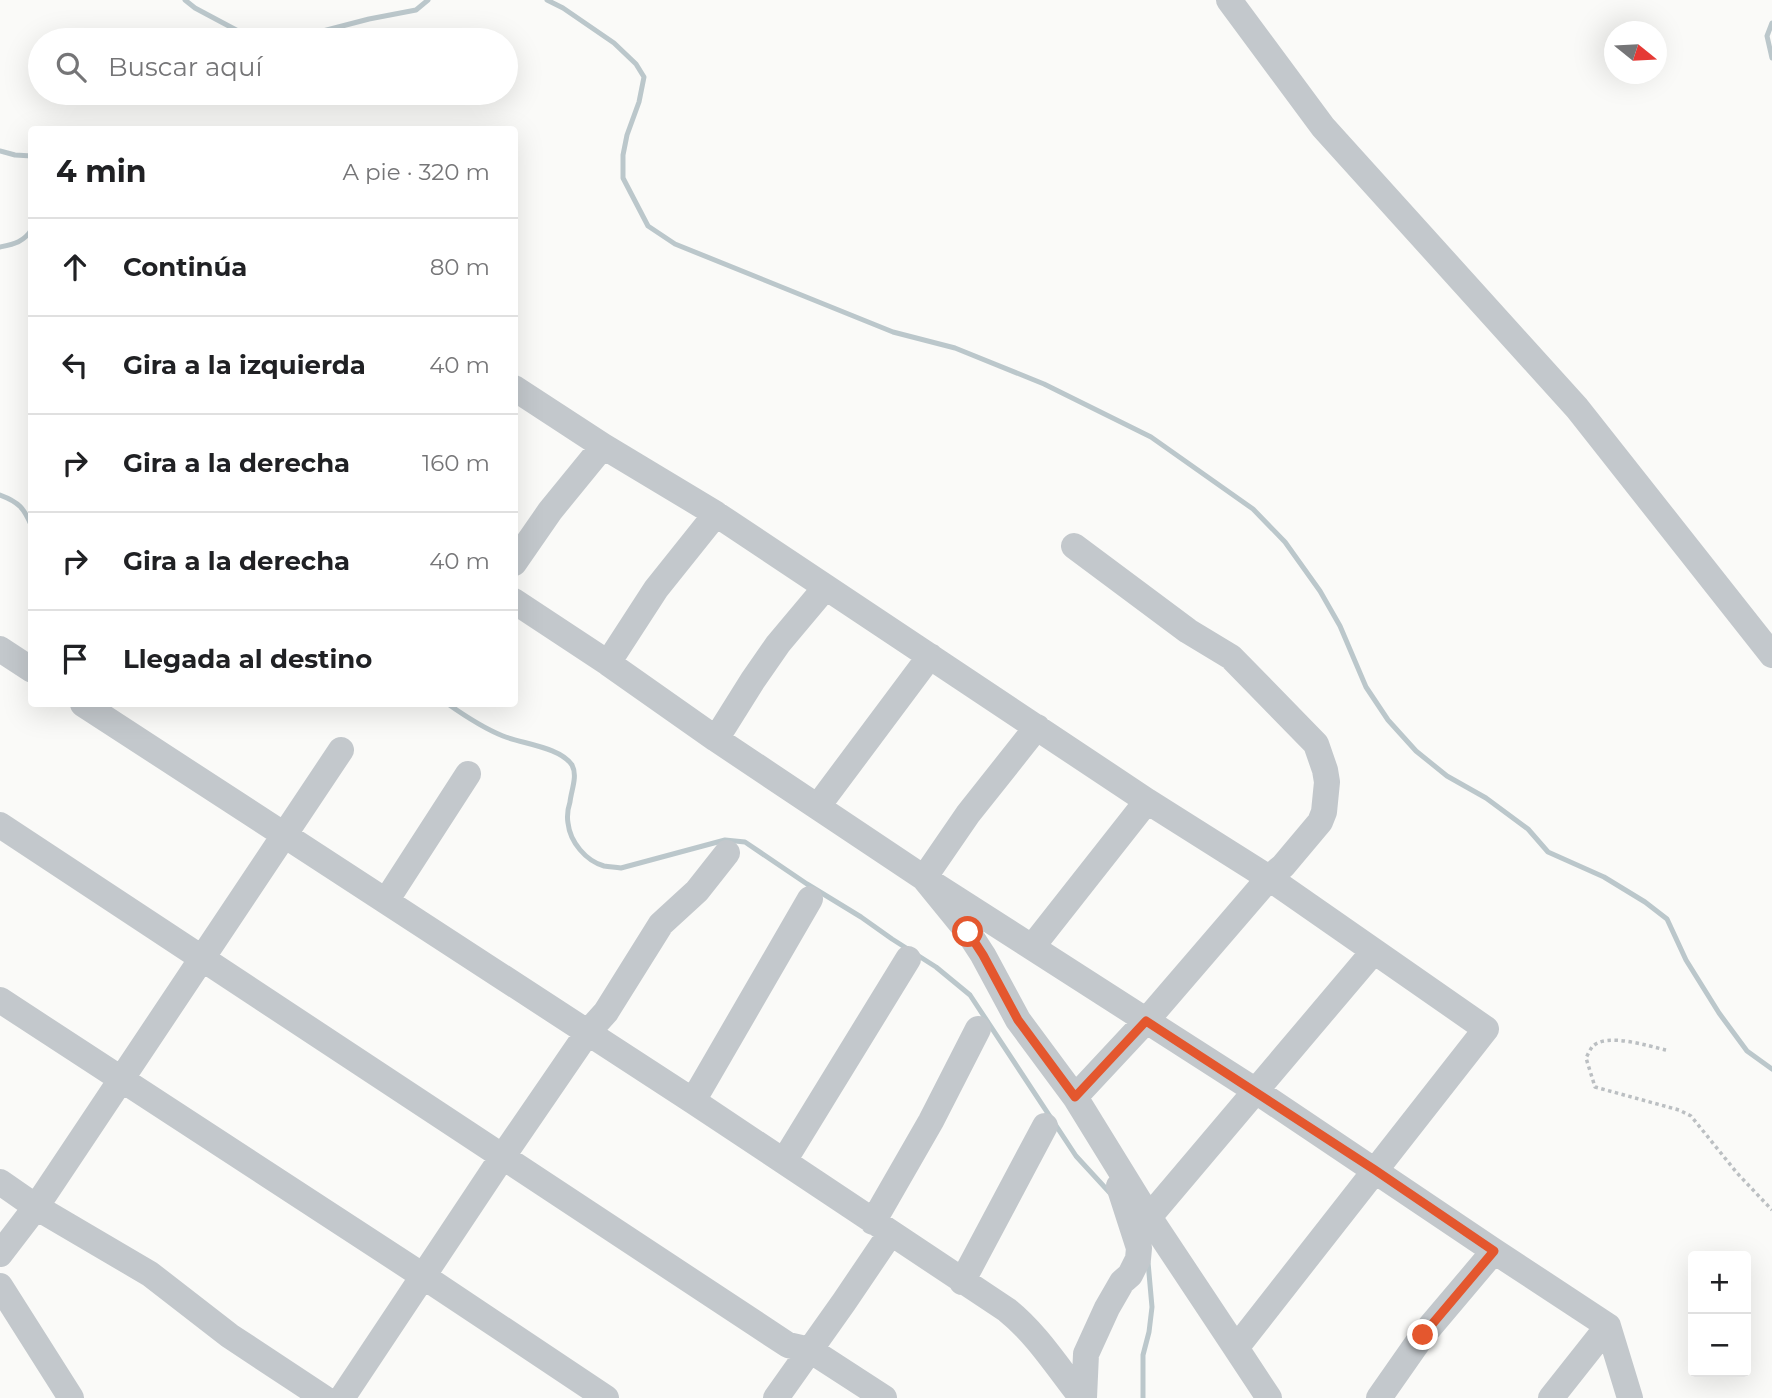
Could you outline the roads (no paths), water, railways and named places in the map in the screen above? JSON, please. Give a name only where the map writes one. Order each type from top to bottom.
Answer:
[{"type":"street","points":[[1229,0],[1323,127],[1577,408],[1772,655]]},
{"type":"street","points":[[518,391],[716,514],[1147,802],[1269,878],[1486,1028],[1236,1348]]},
{"type":"street","points":[[518,557],[550,511],[603,446]]},
{"type":"street","points":[[608,663],[656,589],[716,514]]},
{"type":"street","points":[[1074,546],[1188,631],[1231,657],[1317,744],[1327,782],[1326,800],[1320,822],[1146,1021],[1075,1097]]},
{"type":"street","points":[[716,739],[778,644],[825,588]]},
{"type":"street","points":[[518,604],[924,878],[1255,1091],[1608,1326],[1630,1398]]},
{"type":"street","points":[[0,649],[28,667]]},
{"type":"street","points":[[818,806],[930,656]]},
{"type":"street","points":[[88,707],[693,1101],[1022,1322],[1083,1398]]},
{"type":"street","points":[[924,878],[968,814],[1037,727]]},
{"type":"street","points":[[0,1254],[36,1207],[341,750]]},
{"type":"street","points":[[386,901],[468,774]]},
{"type":"street","points":[[1032,947],[1147,802]]},
{"type":"street","points":[[0,825],[789,1345],[810,1350],[884,1398]]},
{"type":"street","points":[[342,1398],[503,1156],[588,1032],[606,1012],[661,924],[697,891],[727,853]]},
{"type":"street","points":[[924,878],[968,932],[1018,1020],[1075,1097],[1149,1217],[1269,1398]]},
{"type":"street","points":[[693,1101],[810,899]]},
{"type":"street","points":[[1149,1217],[1374,951]]},
{"type":"street","points":[[784,1161],[908,959]]},
{"type":"street","points":[[0,1000],[606,1398]]},
{"type":"street","points":[[776,1398],[810,1350],[882,1228],[931,1121],[978,1029]]},
{"type":"street","points":[[962,1282],[1045,1126]]},
{"type":"street","points":[[1083,1398],[1086,1354],[1107,1308],[1138,1259],[1139,1248],[1107,1148]]},
{"type":"street","points":[[0,1182],[36,1207],[150,1274],[230,1336],[324,1398]]},
{"type":"street","points":[[1379,1398],[1423,1335],[1494,1251]]},
{"type":"street","points":[[0,1286],[71,1398]]},
{"type":"street","points":[[1550,1398],[1608,1326]]},
{"type":"waterway","points":[[185,0],[232,28]]},
{"type":"waterway","points":[[334,28],[416,10],[428,0]]},
{"type":"waterway","points":[[547,0],[614,43],[636,64],[644,77],[639,102],[627,135],[623,155],[623,178],[648,226],[675,244],[893,332],[955,348],[1044,384],[1151,437],[1253,509],[1285,542],[1320,591],[1340,626],[1366,687],[1388,720],[1416,751],[1447,776],[1486,798],[1528,829],[1548,852],[1604,877],[1667,919],[1686,960],[1719,1013],[1747,1051],[1772,1069]]},
{"type":"waterway","points":[[1772,23],[1767,36],[1772,58]]},
{"type":"waterway","points":[[0,151],[28,156]]},
{"type":"waterway","points":[[0,247],[22,240],[28,234]]},
{"type":"waterway","points":[[0,495],[20,506],[28,519]]},
{"type":"waterway","points":[[452,707],[496,733],[550,750],[572,765],[574,784],[568,812],[569,830],[580,850],[591,860],[604,866],[621,868],[725,840],[745,842],[936,967],[970,995],[1076,1156],[1110,1193]]},
{"type":"waterway","points":[[1143,1398],[1143,1355],[1152,1307],[1148,1262]]}]
